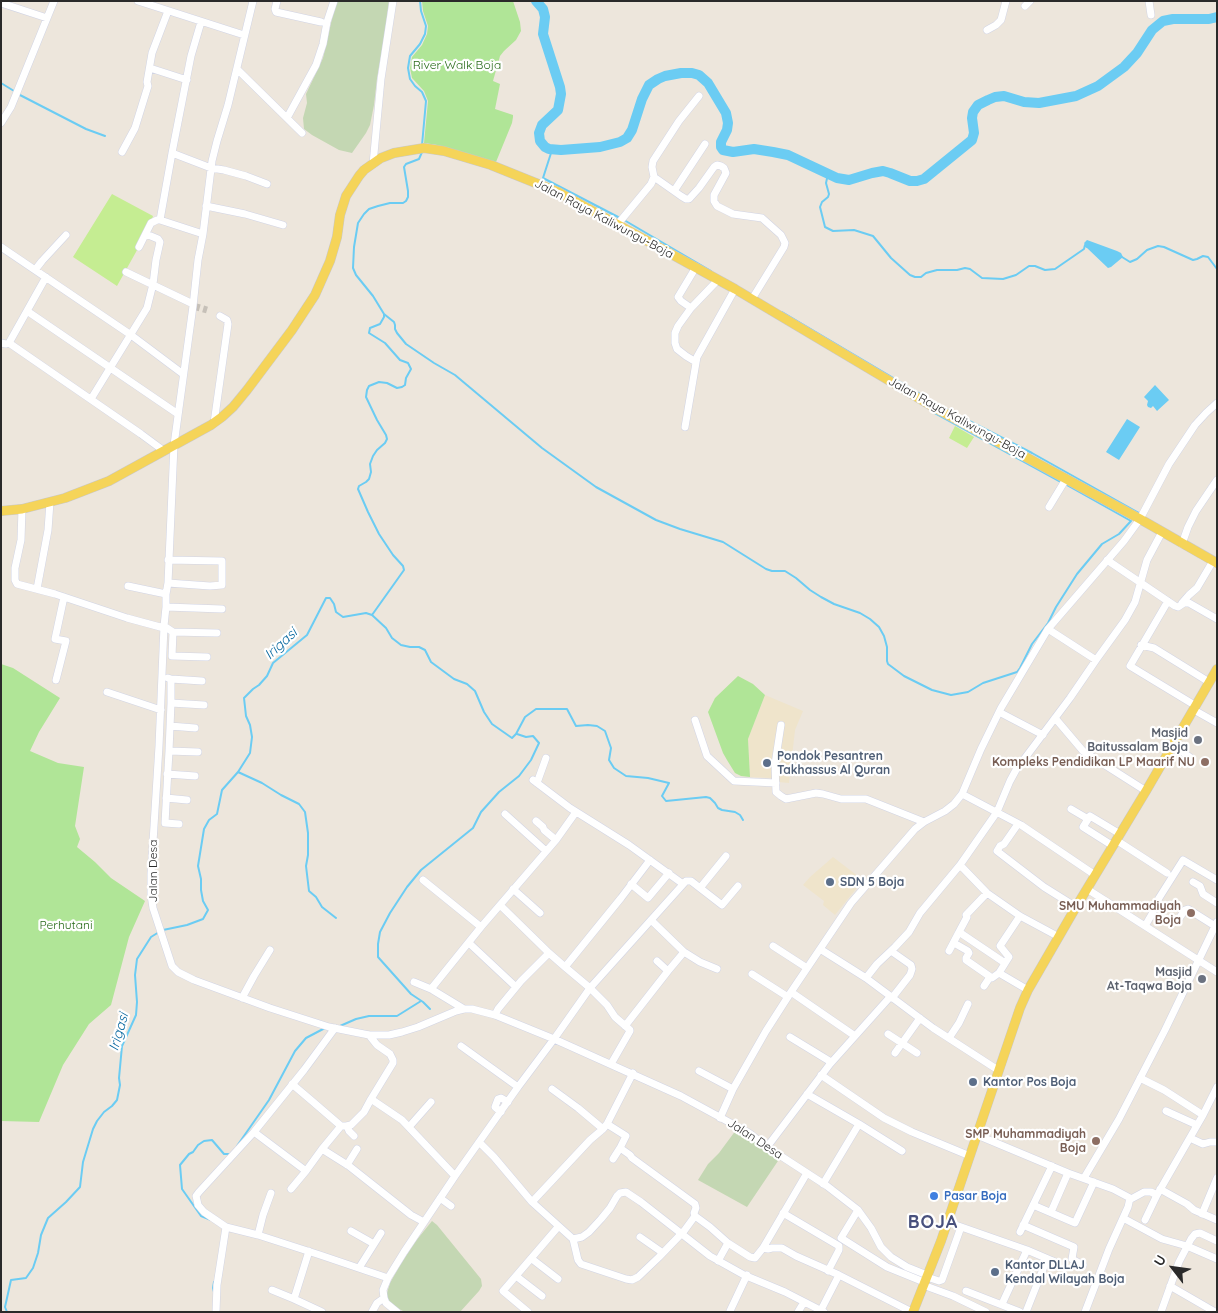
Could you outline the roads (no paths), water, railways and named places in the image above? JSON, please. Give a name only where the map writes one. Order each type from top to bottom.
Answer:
[{"type":"main road","name":"Jalan Raya Kaliwungu-Boja","points":[[1,511],[22,509],[65,498],[109,481],[214,423],[233,407],[292,330],[316,295],[330,260],[346,196],[352,186],[364,170],[381,158],[394,153],[421,148],[444,151],[491,165],[621,220],[694,269],[734,292],[754,297],[930,405],[1215,562]]},
{"type":"main road","points":[[912,1312],[948,1222],[998,1070],[1028,990],[1216,672]]},
{"type":"street","points":[[1,123],[10,107],[54,1]]},
{"type":"street","points":[[138,1],[244,35]]},
{"type":"street","name":"Jalan Desa","points":[[253,1],[211,168],[174,445],[151,874],[151,895],[158,926],[172,966],[178,972],[194,980],[242,998],[332,1027],[369,1035],[389,1035],[402,1032],[456,1011],[472,1009],[554,1039],[681,1096],[749,1133],[858,1210],[871,1228],[880,1247],[890,1257],[925,1280]]},
{"type":"street","points":[[277,1],[274,8],[276,12],[321,22]]},
{"type":"street","points":[[287,118],[316,65],[324,44],[327,22],[334,1]]},
{"type":"street","points":[[373,164],[381,79],[393,1]]},
{"type":"street","points":[[1149,1],[1151,15]]},
{"type":"street","points":[[987,30],[1001,20],[1005,2]]},
{"type":"street","points":[[1,3],[47,18]]},
{"type":"street","points":[[122,152],[136,128],[148,86],[152,52],[168,11]]},
{"type":"street","points":[[160,220],[191,56],[201,22]]},
{"type":"street","points":[[153,69],[186,83]]},
{"type":"street","points":[[237,69],[302,132]]},
{"type":"street","points":[[621,220],[647,190],[654,177],[653,161],[679,121],[699,96]]},
{"type":"street","points":[[674,191],[705,144]]},
{"type":"street","points":[[172,153],[211,168],[246,176],[267,184]]},
{"type":"street","points":[[654,177],[686,199],[689,199],[714,167],[716,165],[721,166],[726,170],[726,173],[714,195],[714,201],[717,206],[732,214],[762,218],[781,235],[785,243],[784,247],[754,297]]},
{"type":"street","points":[[206,206],[245,214],[283,225]]},
{"type":"street","points":[[139,246],[151,223],[154,221],[160,220],[203,234]]},
{"type":"street","points":[[91,399],[147,308],[160,240],[146,234]]},
{"type":"street","points":[[35,270],[66,235]]},
{"type":"street","points":[[1,247],[131,335],[184,374]]},
{"type":"street","points":[[691,308],[678,297],[694,269]]},
{"type":"street","points":[[126,272],[193,304]]},
{"type":"street","points":[[46,277],[27,311],[5,343],[91,399],[164,452]]},
{"type":"street","points":[[696,362],[677,349],[675,333],[691,308],[716,281]]},
{"type":"street","points":[[685,427],[696,362],[734,292]]},
{"type":"street","points":[[27,311],[178,414]]},
{"type":"street","points":[[214,423],[228,324],[227,320],[220,316]]},
{"type":"street","points":[[720,1118],[733,1089],[766,1031],[851,903],[915,829],[945,811],[962,794],[981,749],[1000,712],[1048,630],[1124,541],[1140,519],[1169,464],[1195,425],[1217,404]]},
{"type":"street","points":[[1209,410],[1217,415]]},
{"type":"street","points":[[1049,507],[1066,479]]},
{"type":"street","points":[[1182,544],[1196,512],[1217,480]]},
{"type":"street","points":[[37,590],[48,530],[50,502]]},
{"type":"street","points":[[22,509],[21,540],[15,568],[17,584],[127,618],[164,627],[173,632],[217,633]]},
{"type":"street","points":[[866,978],[908,932],[920,913],[960,865],[997,812],[1016,770],[1131,611],[1136,602],[1147,560],[1162,532]]},
{"type":"street","points":[[168,560],[222,561],[222,585],[168,583]]},
{"type":"street","points":[[1107,560],[1177,607],[1189,603],[1217,619]]},
{"type":"street","points":[[1182,604],[1197,588],[1215,562]]},
{"type":"street","points":[[128,586],[166,594]]},
{"type":"street","points":[[56,680],[66,641],[55,639],[64,597]]},
{"type":"street","points":[[1168,601],[1130,666],[1217,723]]},
{"type":"street","points":[[166,607],[222,609]]},
{"type":"street","points":[[1048,630],[1096,660]]},
{"type":"street","points":[[173,632],[172,656],[207,657]]},
{"type":"street","points":[[1141,645],[1155,648],[1209,682]]},
{"type":"street","points":[[162,674],[171,680],[202,681]]},
{"type":"street","points":[[165,823],[171,680]]},
{"type":"street","points":[[107,692],[161,710]]},
{"type":"street","points":[[171,703],[204,705]]},
{"type":"street","points":[[1000,712],[1043,735]]},
{"type":"street","points":[[1055,718],[1083,751],[1146,791]]},
{"type":"street","points":[[695,720],[707,756],[734,781],[776,783]]},
{"type":"street","points":[[781,725],[775,764],[776,792],[780,796],[786,799],[824,794],[841,799],[866,799],[924,822]]},
{"type":"street","points":[[170,726],[195,728]]},
{"type":"street","points":[[1173,745],[1191,758]]},
{"type":"street","points":[[169,751],[198,752]]},
{"type":"street","points":[[546,758],[535,781],[576,812],[629,845],[683,884]]},
{"type":"street","points":[[167,774],[195,776]]},
{"type":"street","points":[[962,794],[1018,824],[1095,876]]},
{"type":"street","points":[[166,798],[187,800]]},
{"type":"street","points":[[1071,809],[1088,819]]},
{"type":"street","points":[[431,989],[556,840],[576,812]]},
{"type":"street","points":[[505,814],[546,851]]},
{"type":"street","points":[[1116,840],[1083,828],[1090,816],[1116,840],[1167,873]]},
{"type":"street","points":[[536,821],[556,840]]},
{"type":"street","points":[[154,826],[164,826],[165,823],[179,824]]},
{"type":"street","points":[[1018,824],[997,851],[1044,887],[1076,907]]},
{"type":"street","points":[[700,888],[726,856]]},
{"type":"street","points":[[565,967],[650,860]]},
{"type":"street","points":[[1145,926],[1158,900],[1183,860],[1217,880]]},
{"type":"street","points":[[960,865],[987,893],[1020,916],[1059,937]]},
{"type":"street","points":[[631,884],[648,898],[669,873]]},
{"type":"street","points":[[423,880],[481,928]]},
{"type":"street","points":[[397,1312],[386,1303],[384,1298],[383,1290],[388,1278],[455,1176],[590,988],[688,880],[722,905],[738,886]]},
{"type":"street","points":[[1193,882],[1200,886],[1203,894],[1217,903]]},
{"type":"street","points":[[1087,889],[1217,972]]},
{"type":"street","points":[[514,890],[540,913]]},
{"type":"street","points":[[950,951],[967,917],[966,915],[987,893]]},
{"type":"street","points":[[500,906],[549,953],[590,988],[630,1031],[611,1064]]},
{"type":"street","points":[[1084,1178],[1119,1119],[1216,924],[1187,909],[1178,920]]},
{"type":"street","points":[[984,986],[990,977],[992,978],[999,973],[1009,956],[1000,945],[1020,916]]},
{"type":"street","points":[[651,920],[684,952],[700,962],[718,969]]},
{"type":"street","points":[[959,932],[1005,963]]},
{"type":"street","points":[[469,943],[516,987]]},
{"type":"street","points":[[954,943],[968,952],[967,961],[990,977]]},
{"type":"street","points":[[773,946],[807,968]]},
{"type":"street","points":[[820,949],[866,978],[920,1018],[998,1070]]},
{"type":"street","points":[[242,998],[270,950]]},
{"type":"street","points":[[767,1147],[831,1062],[910,975],[911,965],[891,951]]},
{"type":"street","points":[[625,1026],[684,952]]},
{"type":"street","points":[[495,1016],[498,1009],[516,987],[549,953]]},
{"type":"street","points":[[657,961],[668,971]]},
{"type":"street","points":[[999,973],[1028,990]]},
{"type":"street","points":[[752,974],[855,1036]]},
{"type":"street","name":"Jalan Desa","points":[[414,982],[431,989],[464,1009]]},
{"type":"street","points":[[949,1038],[968,1004]]},
{"type":"street","points":[[895,1053],[920,1018]]},
{"type":"street","points":[[332,1027],[292,1084],[254,1132],[196,1196],[198,1205],[204,1212],[226,1227],[309,1251],[388,1278]]},
{"type":"street","points":[[888,1034],[917,1053]]},
{"type":"street","points":[[291,1189],[322,1149],[344,1126],[351,1125],[360,1117],[393,1063],[390,1054],[377,1045],[369,1035]]},
{"type":"street","points":[[790,1038],[831,1062]]},
{"type":"street","points":[[461,1046],[518,1087]]},
{"type":"street","points":[[699,1071],[733,1089]]},
{"type":"street","points":[[532,1202],[605,1126],[633,1073]]},
{"type":"street","points":[[821,1075],[884,1118],[970,1156]]},
{"type":"street","points":[[1140,1078],[1164,1090],[1203,1115]]},
{"type":"street","points":[[292,1084],[354,1136]]},
{"type":"street","points":[[552,1090],[605,1126],[626,1136],[613,1159]]},
{"type":"street","points":[[1145,1220],[1216,1091]]},
{"type":"street","points":[[807,1094],[902,1150]]},
{"type":"street","points":[[371,1099],[402,1120],[455,1176]]},
{"type":"street","points":[[409,1127],[431,1102]]},
{"type":"street","points":[[1166,1112],[1197,1125]]},
{"type":"street","points":[[823,1184],[859,1124]]},
{"type":"street","points":[[254,1132],[306,1171]]},
{"type":"street","points":[[977,1135],[1094,1182],[1130,1199]]},
{"type":"street","points":[[1190,1138],[1203,1144],[1217,1142]]},
{"type":"street","points":[[480,1142],[532,1202],[573,1239],[578,1260],[581,1264],[632,1280],[638,1277],[681,1234],[694,1216],[696,1208],[695,1204],[620,1148]]},
{"type":"street","points":[[322,1149],[347,1165],[411,1215],[424,1222]]},
{"type":"street","points":[[347,1165],[357,1149]]},
{"type":"street","points":[[1052,1166],[1022,1228],[1074,1247],[1072,1259],[1083,1265]]},
{"type":"street","points":[[694,1216],[728,1243],[755,1258],[763,1248],[807,1173]]},
{"type":"street","points":[[1051,1212],[1068,1173]]},
{"type":"street","points":[[1202,1214],[1217,1178]]},
{"type":"street","points":[[1033,1205],[1075,1223],[1094,1182]]},
{"type":"street","points":[[573,1239],[582,1237],[590,1232],[610,1208],[617,1196],[626,1192],[718,1261],[822,1311],[839,1275]]},
{"type":"street","points":[[1085,1312],[1130,1199],[1144,1192],[1159,1192],[1217,1220]]},
{"type":"street","points":[[258,1235],[271,1193]]},
{"type":"street","points":[[1208,1196],[1217,1199]]},
{"type":"street","points":[[440,1198],[452,1206]]},
{"type":"street","points":[[858,1210],[841,1238],[887,1267],[925,1280],[986,1312]]},
{"type":"street","points":[[784,1213],[839,1246],[839,1250],[828,1271]]},
{"type":"street","points":[[1123,1218],[1162,1239],[1187,1246],[1216,1258]]},
{"type":"street","points":[[948,1222],[1055,1262]]},
{"type":"street","points":[[216,1312],[217,1285],[226,1227]]},
{"type":"street","points":[[528,1312],[503,1291],[558,1227]]},
{"type":"street","points":[[925,1280],[942,1280],[961,1227]]},
{"type":"street","points":[[351,1231],[374,1244]]},
{"type":"street","points":[[359,1268],[381,1233]]},
{"type":"street","points":[[1161,1312],[1179,1262],[1191,1238],[1198,1233],[1217,1241]]},
{"type":"street","points":[[640,1237],[663,1253]]},
{"type":"street","points":[[718,1261],[728,1243]]},
{"type":"street","points":[[763,1248],[768,1250],[782,1248],[912,1312]]},
{"type":"street","points":[[1002,1304],[1027,1250]]},
{"type":"street","points":[[294,1299],[309,1251]]},
{"type":"street","points":[[532,1259],[558,1279]]},
{"type":"street","points":[[1026,1312],[1047,1259]]},
{"type":"street","points":[[516,1276],[542,1296]]},
{"type":"street","points":[[730,1311],[747,1276]]},
{"type":"street","points":[[1170,1286],[1215,1312]]},
{"type":"street","points":[[272,1290],[294,1299],[304,1308],[322,1312]]},
{"type":"street","points":[[966,1291],[1020,1312]]},
{"type":"street","points":[[372,1312],[377,1303],[384,1298]]},
{"type":"street","points":[[798,1312],[804,1302]]},
{"type":"water","points":[[1087,240],[1117,251],[1123,257],[1108,268],[1087,248],[1084,243]]},
{"type":"water","points":[[1155,385],[1169,400],[1157,411],[1153,406],[1151,408],[1148,407],[1148,401],[1144,397]]},
{"type":"water","points":[[1127,419],[1140,427],[1119,460],[1106,452]]},
{"type":"waterway","points":[[420,1],[426,26],[425,34],[420,44],[410,56],[408,68],[410,79],[422,92],[426,101],[422,145]]},
{"type":"waterway","points":[[536,1],[543,9],[545,17],[543,34],[561,94],[558,110],[542,125],[539,133],[540,141],[545,147],[561,150],[600,147],[620,142],[627,138],[632,130],[642,99],[649,85],[665,76],[692,73],[699,75],[708,83],[726,113],[728,123],[721,142],[723,150],[733,152],[754,149],[788,155],[837,178],[849,180],[883,171],[910,181],[924,179],[972,140],[974,133],[973,112],[978,105],[995,97],[1004,96],[1024,102],[1039,103],[1076,96],[1098,86],[1124,67],[1137,53],[1152,30],[1163,21],[1217,17]]},
{"type":"waterway","points":[[1,83],[14,91]]},
{"type":"waterway","points":[[18,94],[86,129],[105,136]]},
{"type":"waterway","points":[[552,150],[543,178],[620,218]]},
{"type":"waterway","points":[[422,152],[419,159],[406,164],[404,167],[408,191],[406,201],[369,209],[358,223],[354,247],[353,268],[356,275],[373,296],[384,314],[394,322],[397,333],[406,344],[455,375],[542,448],[596,487],[656,520],[723,542],[766,569],[785,571],[821,597],[870,619],[879,627],[884,636],[888,664],[904,676],[932,690],[951,695],[968,692],[983,683],[1017,672],[1032,644],[1048,623],[1077,574],[1102,544],[1119,534],[1131,521],[1065,484]]},
{"type":"waterway","points":[[828,174],[826,183],[829,194],[820,207],[825,227],[833,231],[854,230],[873,236],[891,258],[910,275],[915,277],[921,277],[926,273],[937,270],[965,268],[970,269],[982,278],[1003,279],[1016,275],[1029,266],[1045,270],[1055,269],[1084,249],[1085,245],[1087,247]]},
{"type":"waterway","points":[[624,220],[711,271]]},
{"type":"waterway","points":[[1122,257],[1130,262],[1137,259],[1147,250],[1158,246],[1193,260],[1203,256],[1208,257],[1217,269]]},
{"type":"waterway","points":[[782,312],[944,408],[1032,453],[1139,513]]},
{"type":"waterway","points":[[372,615],[404,570],[379,534],[358,489],[359,486],[369,479],[371,472],[370,464],[373,456],[387,439],[366,397],[367,390],[369,386],[379,382],[387,383],[397,388],[402,387],[405,385],[406,378],[411,369],[408,363],[400,360],[385,343],[369,333],[370,328],[380,324],[384,314]]},
{"type":"waterway","points":[[933,412],[1061,482]]},
{"type":"waterway","name":"Irigasi","points":[[163,930],[187,925],[203,919],[208,910],[203,901],[198,866],[204,829],[209,820],[217,814],[222,790],[238,772],[250,753],[252,737],[246,716],[244,698],[267,676],[273,663],[307,635],[326,598],[330,598],[336,612],[343,617],[366,613],[372,615],[386,628],[392,638],[401,645],[419,647],[425,650],[431,662],[454,679],[467,684],[475,691],[484,712],[492,724],[512,738],[525,717],[536,709],[567,709],[576,726],[597,726],[605,731],[611,748],[609,760],[614,768],[626,776],[648,778],[669,783],[662,796],[666,801],[706,797],[710,798],[718,808],[735,812],[743,820]]},
{"type":"waterway","name":"Irigasi","points":[[430,1009],[411,994],[378,957],[380,932],[407,887],[421,870],[473,828],[481,812],[499,792],[519,776],[531,760],[539,743],[533,736],[526,737],[517,734]]},
{"type":"waterway","name":"Irigasi","points":[[238,772],[299,804],[305,812],[308,833],[306,866],[309,891],[316,897],[322,907],[336,918]]},
{"type":"waterway","name":"Irigasi","points":[[7,1312],[5,1307],[11,1280],[26,1278],[33,1268],[41,1235],[48,1218],[80,1187],[83,1162],[93,1129],[104,1112],[117,1100],[120,1085],[122,1046],[136,1015],[135,975],[137,959],[151,937],[159,932]]},
{"type":"waterway","name":"Irigasi","points":[[340,1026],[369,1016],[397,1016],[421,1001]]},
{"type":"waterway","name":"Irigasi","points":[[237,1146],[269,1100],[295,1051],[306,1038],[325,1028]]},
{"type":"waterway","name":"Irigasi","points":[[211,1220],[201,1216],[182,1189],[180,1165],[204,1141],[212,1140],[224,1154],[229,1154]]},
{"type":"waterway","name":"Irigasi","points":[[214,1282],[214,1292]]},
{"type":"tunnel","points":[[193,306],[207,310]]},
{"type":"place","name":"Masjid Baitussalam Boja","points":[[1198,740]]},
{"type":"place","name":"Kompleks Pendidikan LP Maarif NU","points":[[1205,762]]},
{"type":"place","name":"Pondok Pesantren Takhassus Al Quran","points":[[767,763]]},
{"type":"place","name":"SDN 5 Boja","points":[[830,882]]},
{"type":"place","name":"SMU Muhammadiyah Boja","points":[[1191,913]]},
{"type":"place","name":"Masjid At-Taqwa Boja","points":[[1202,979]]},
{"type":"place","name":"Kantor Pos Boja","points":[[973,1082]]},
{"type":"place","name":"SMP Muhammadiyah Boja","points":[[1096,1141]]},
{"type":"place","name":"Pasar Boja","points":[[934,1196]]},
{"type":"place","name":"Kantor DLLAJ Kendal Wilayah Boja","points":[[995,1272]]},
{"type":"district","name":"BOJA","points":[[933,1223]]},
{"type":"park label","name":"River Walk Boja","points":[[457,65]]},
{"type":"park label","name":"Perhutani","points":[[66,925]]}]
